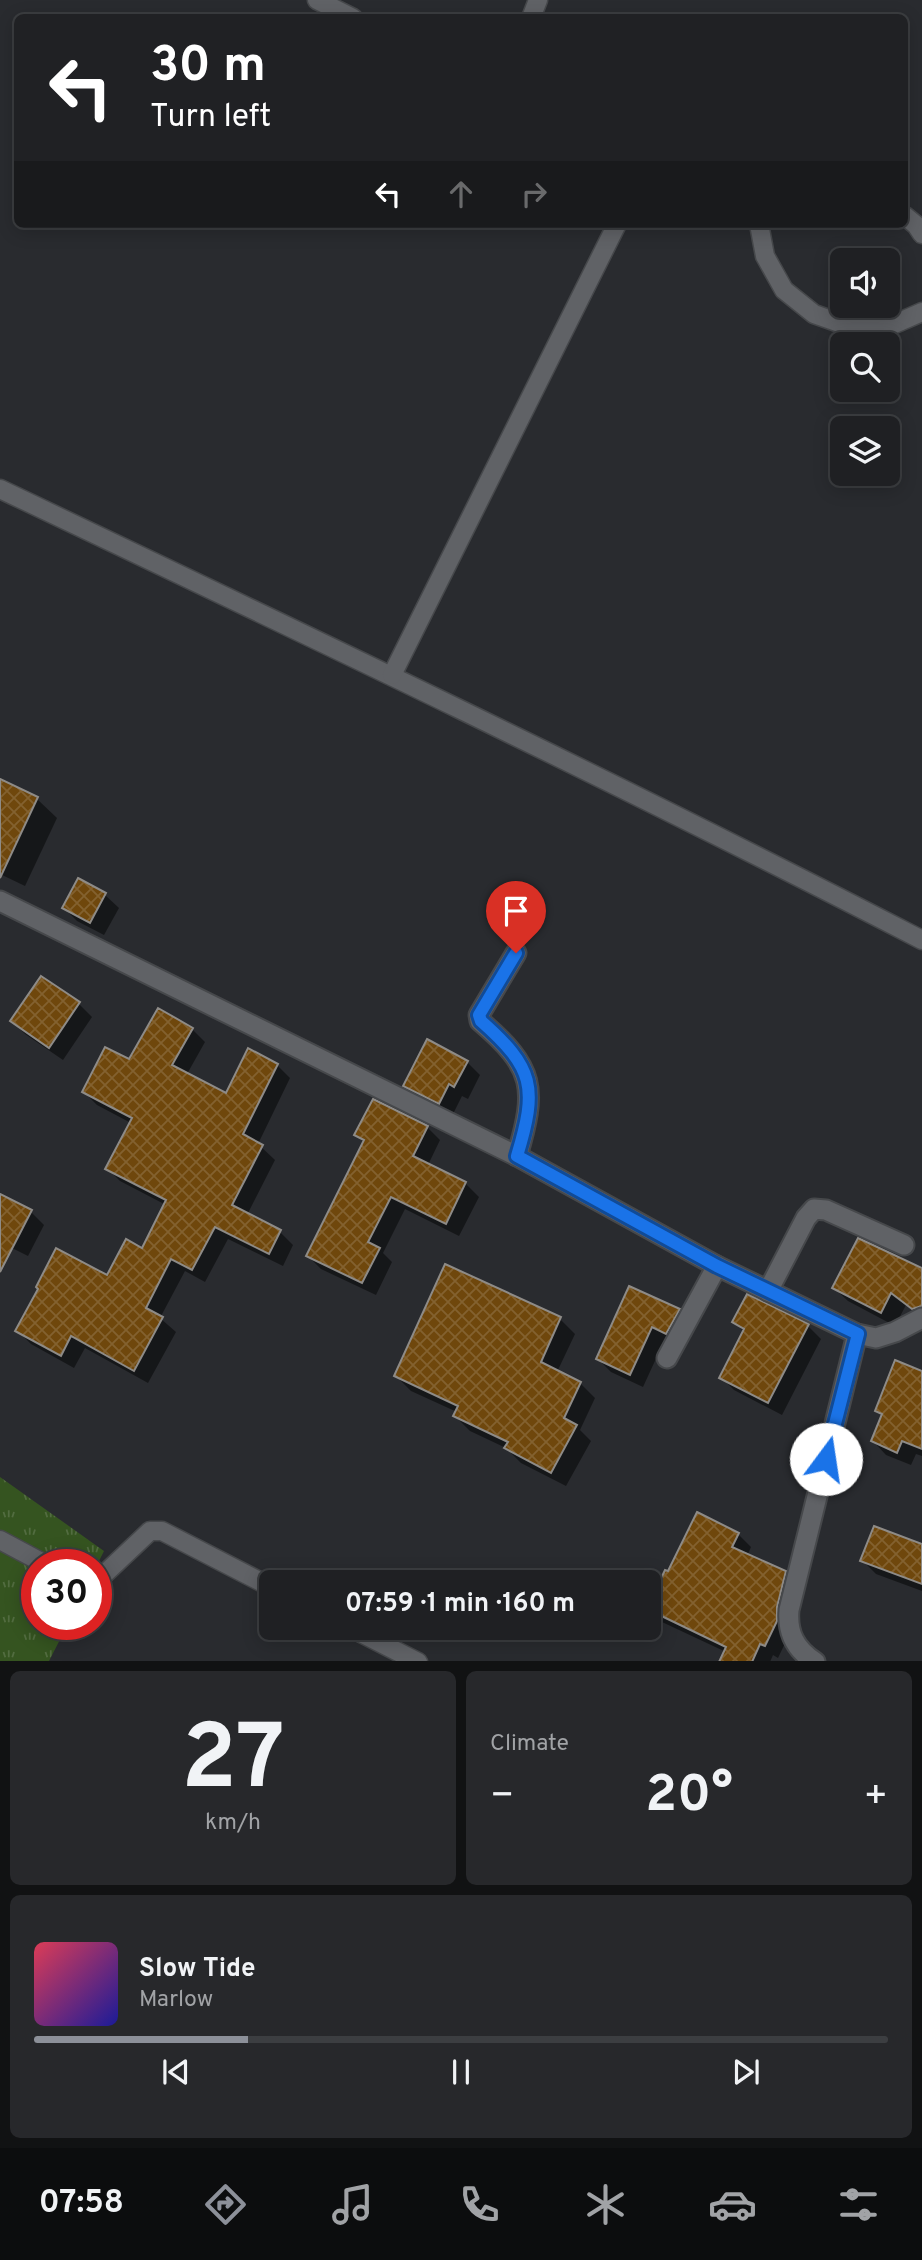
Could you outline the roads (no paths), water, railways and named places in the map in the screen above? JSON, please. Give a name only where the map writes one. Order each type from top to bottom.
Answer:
[{"type":"street","points":[[0,901],[517,1156],[717,1266],[858,1334],[876,1338],[922,1318]]},
{"type":"street","points":[[516,953],[479,1015],[481,1021],[508,1046],[522,1065],[527,1079],[527,1123],[517,1156]]},
{"type":"street","points":[[768,1291],[814,1209],[826,1210],[904,1245]]},
{"type":"street","points":[[667,1358],[717,1266]]},
{"type":"street","points":[[815,1661],[803,1653],[792,1639],[788,1621],[789,1610],[858,1334]]},
{"type":"lane","points":[[317,0],[345,14]]},
{"type":"lane","points":[[908,218],[922,234]]},
{"type":"lane","points":[[392,675],[615,228]]},
{"type":"lane","points":[[760,228],[765,256],[784,290],[814,314],[851,327],[890,326],[922,312]]},
{"type":"lane","points":[[0,489],[392,675],[744,848],[922,940]]},
{"type":"lane","points":[[112,1567],[150,1531],[162,1531],[259,1581]]},
{"type":"lane","points":[[0,1540],[21,1551]]},
{"type":"lane","points":[[375,1640],[418,1661]]}]
